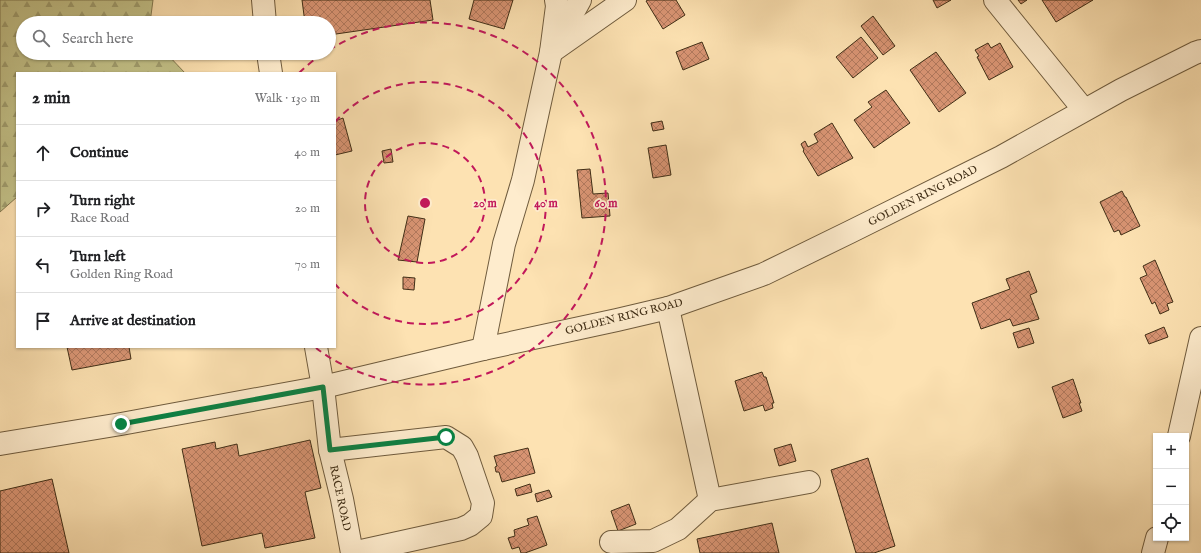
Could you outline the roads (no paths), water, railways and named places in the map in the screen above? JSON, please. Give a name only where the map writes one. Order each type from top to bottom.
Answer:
[{"type":"street","points":[[263,0],[264,16]]},
{"type":"street","points":[[483,349],[504,244],[523,180],[551,52],[556,0]]},
{"type":"street","points":[[551,52],[580,0]]},
{"type":"street","points":[[551,52],[625,0]]},
{"type":"street","points":[[995,0],[1084,110]]},
{"type":"street","name":"GOLDEN RING ROAD","points":[[0,444],[121,424],[323,387],[483,349],[668,308],[764,274],[1001,157],[1121,90],[1201,51]]},
{"type":"street","points":[[269,60],[271,72]]},
{"type":"street","points":[[668,308],[710,500]]},
{"type":"street","points":[[1180,433],[1201,338]]},
{"type":"street","name":"RACE ROAD","points":[[316,348],[323,387],[330,450],[342,499],[352,553]]},
{"type":"street","points":[[330,450],[446,437],[462,447],[467,456],[483,503],[481,516],[470,525],[461,529],[352,553]]},
{"type":"street","points":[[611,542],[653,541],[678,529],[710,500],[809,482]]},
{"type":"street","points":[[1153,553],[1156,541]]}]
